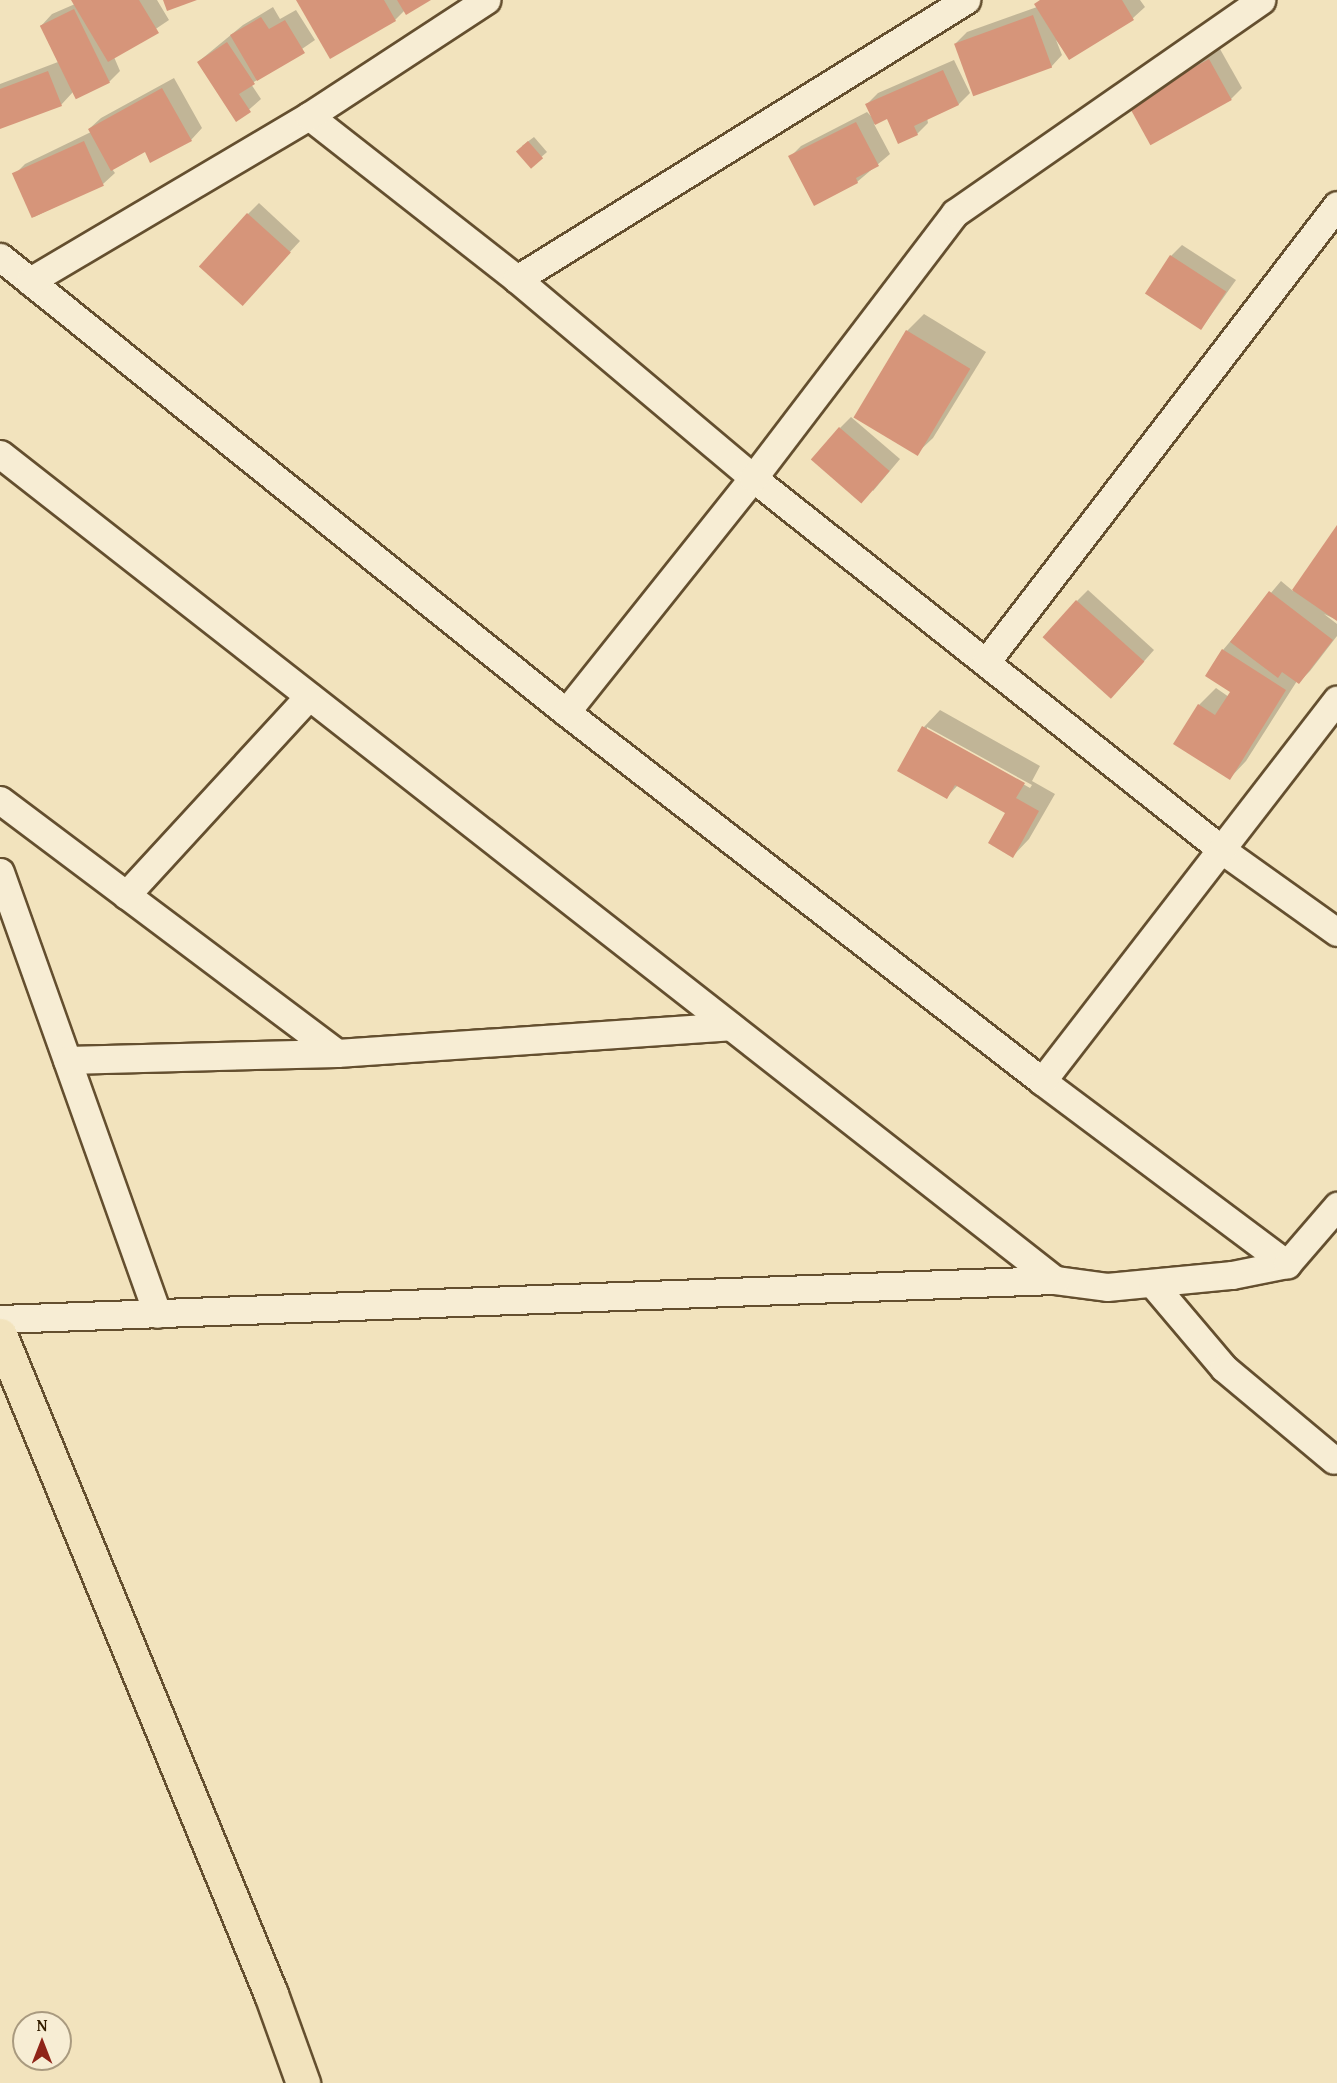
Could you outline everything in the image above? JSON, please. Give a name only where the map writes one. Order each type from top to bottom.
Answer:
[{"type":"main road","points":[[0,1335],[271,1994],[303,2083]]},
{"type":"street","points":[[30,281],[309,116],[486,0]]},
{"type":"street","points":[[517,279],[966,0]]},
{"type":"street","points":[[566,712],[753,478],[954,213],[1261,0]]},
{"type":"street","points":[[309,116],[517,279],[753,478],[1222,850],[1337,932]]},
{"type":"street","points":[[986,662],[1337,205]]},
{"type":"street","points":[[0,257],[566,712],[1042,1081],[1287,1264]]},
{"type":"street","points":[[0,454],[1055,1280]]},
{"type":"street","points":[[126,895],[309,696]]},
{"type":"street","points":[[1042,1081],[1337,699]]},
{"type":"street","points":[[0,800],[337,1053]]},
{"type":"street","points":[[0,872],[157,1314]]},
{"type":"street","points":[[67,1060],[337,1053],[730,1026]]},
{"type":"street","points":[[0,1319],[1055,1280],[1107,1287],[1232,1275],[1287,1264],[1337,1206]]},
{"type":"street","points":[[1152,1282],[1224,1368],[1334,1460]]},
{"type":"building","points":[[71,0],[139,0],[159,33],[108,62]]},
{"type":"building","points":[[163,0],[197,0],[167,11]]},
{"type":"building","points":[[296,0],[384,0],[396,21],[330,59]]},
{"type":"building","points":[[397,0],[431,0],[406,15]]},
{"type":"building","points":[[1040,0],[1122,0],[1134,20],[1069,60],[1034,4]]},
{"type":"building","points":[[74,9],[110,83],[76,99],[40,26]]},
{"type":"building","points":[[1033,15],[1052,68],[973,96],[954,44]]},
{"type":"building","points":[[261,17],[269,29],[285,20],[305,53],[257,81],[230,35]]},
{"type":"building","points":[[227,42],[255,84],[239,94],[251,112],[236,122],[197,62]]},
{"type":"building","points":[[1209,59],[1232,100],[1150,145],[1128,104]]},
{"type":"building","points":[[943,70],[959,105],[914,126],[918,135],[898,144],[887,119],[875,125],[865,104]]},
{"type":"building","points":[[48,71],[62,106],[0,129],[0,89]]},
{"type":"building","points":[[162,88],[192,141],[150,163],[145,152],[111,171],[88,129]]},
{"type":"building","points":[[856,122],[879,166],[856,178],[858,183],[814,206],[788,156]]},
{"type":"building","points":[[84,141],[104,186],[32,218],[12,173]]},
{"type":"building","points":[[528,141],[543,158],[531,169],[516,151]]},
{"type":"building","points":[[247,213],[291,252],[243,306],[199,267]]},
{"type":"building","points":[[1170,255],[1226,291],[1201,330],[1145,294]]},
{"type":"building","points":[[906,330],[970,369],[918,456],[853,417]]},
{"type":"building","points":[[839,427],[890,471],[861,503],[811,459]]},
{"type":"building","points":[[1337,525],[1337,621],[1292,590]]},
{"type":"building","points":[[1269,591],[1333,640],[1299,684],[1282,672],[1278,678],[1230,642]]},
{"type":"building","points":[[1076,600],[1144,662],[1111,699],[1043,637]]},
{"type":"building","points":[[1222,649],[1286,690],[1230,780],[1173,744],[1198,704],[1215,715],[1230,692],[1205,676]]},
{"type":"building","points":[[922,726],[1025,783],[1016,798],[1039,811],[1013,858],[988,843],[1005,813],[955,785],[947,799],[897,771]]}]
